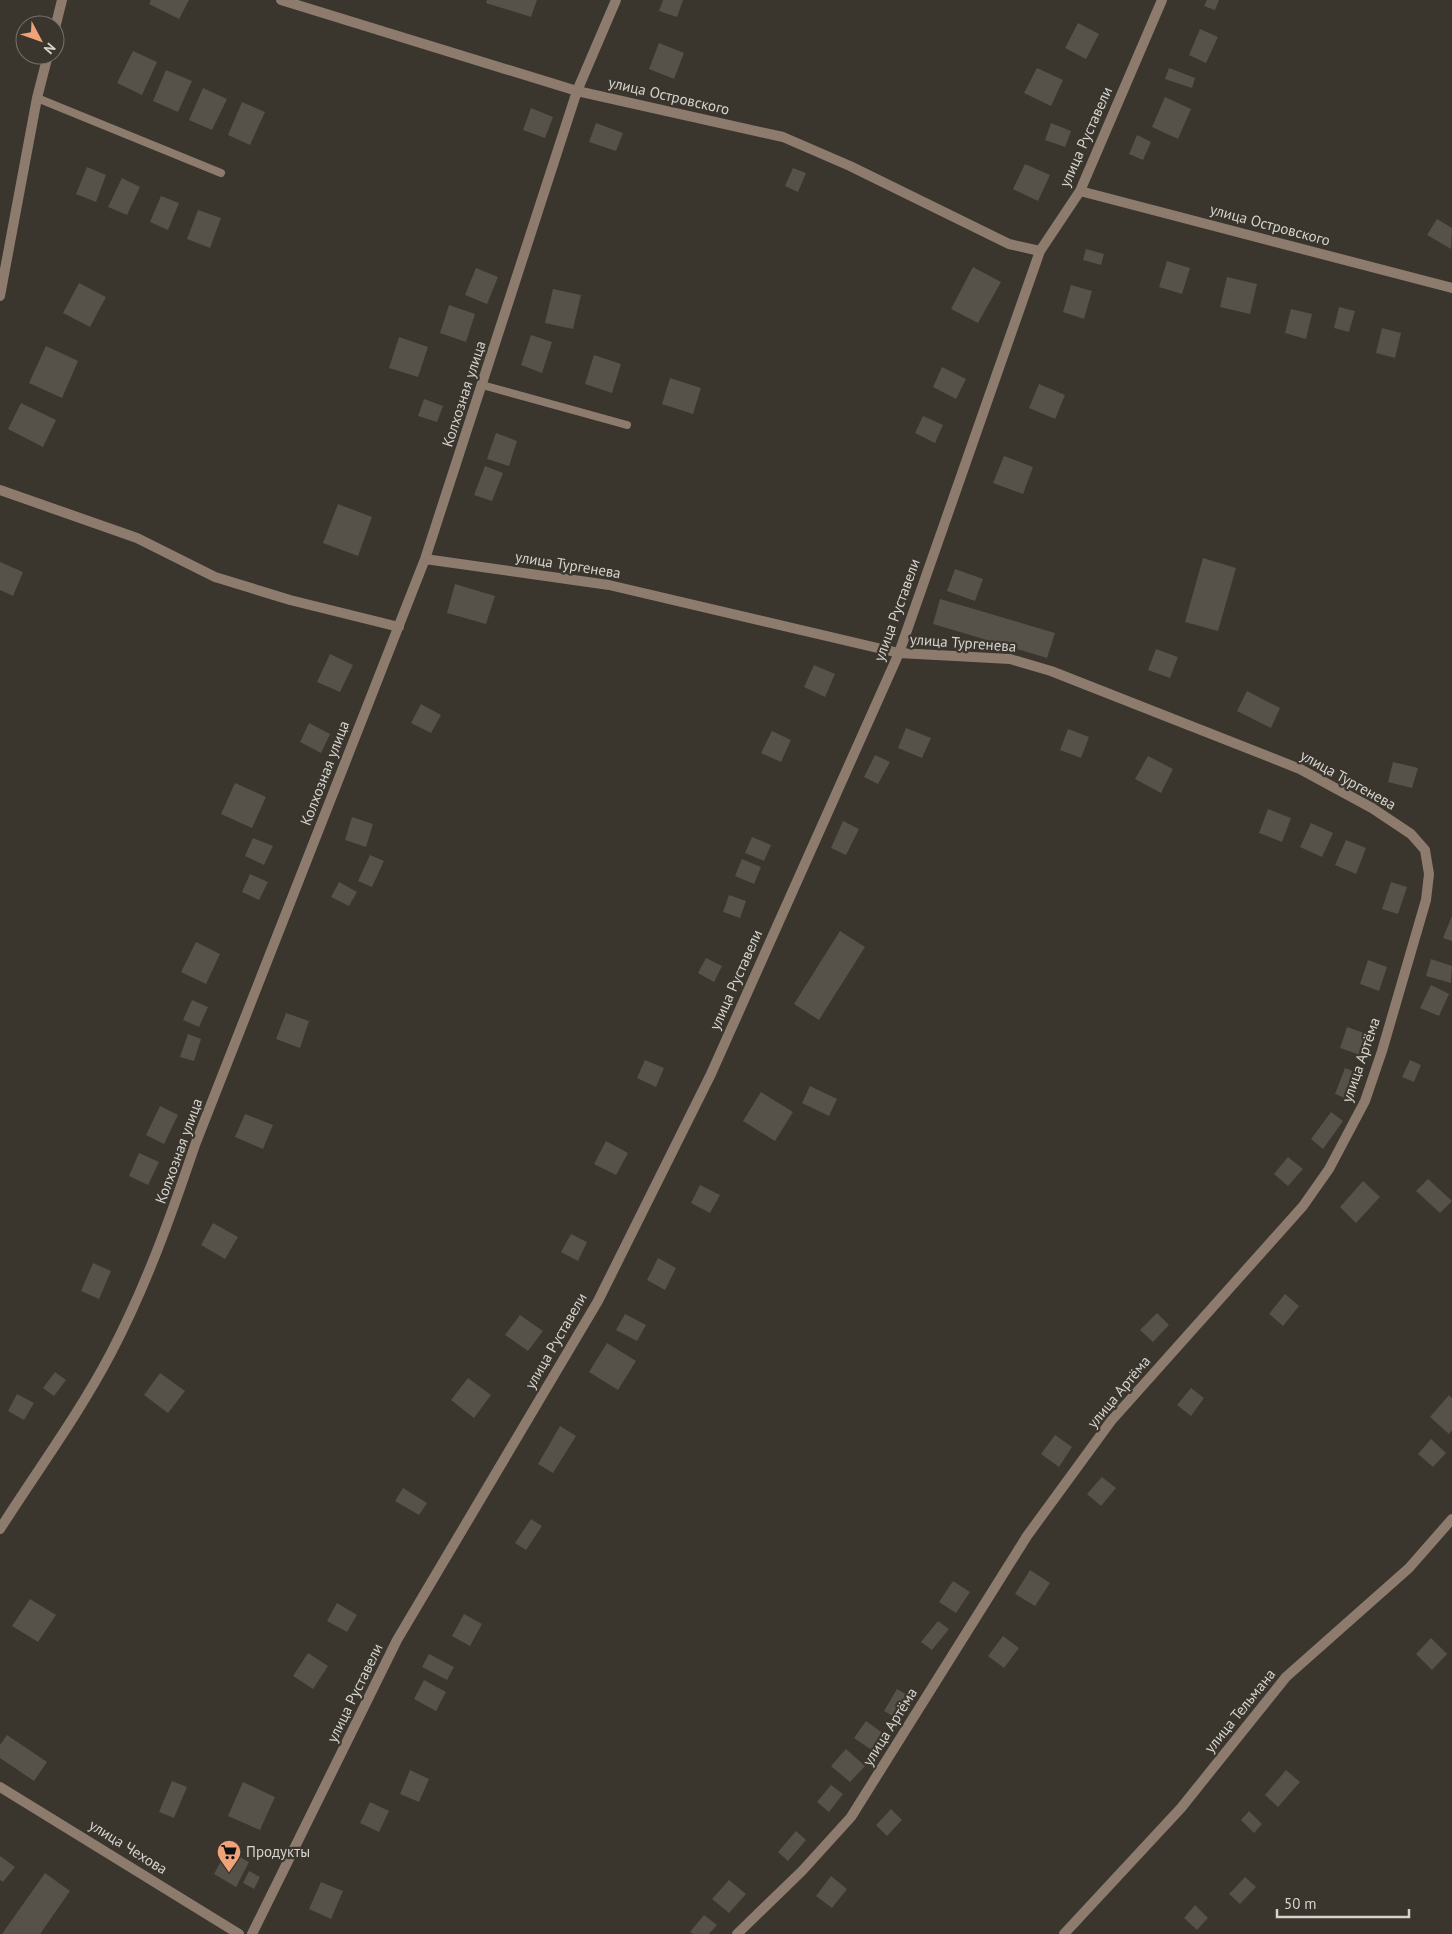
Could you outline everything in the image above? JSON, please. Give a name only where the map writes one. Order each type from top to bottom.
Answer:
[{"type":"street","points":[[58,15],[62,0]]},
{"type":"street","name":"улица Островского","points":[[281,0],[577,91],[783,137],[850,166],[1009,244],[1040,251]]},
{"type":"street","name":"Колхозная улица","points":[[0,1529],[106,1361],[137,1300],[166,1232],[196,1145],[426,559],[577,91],[616,0]]},
{"type":"street","name":"улица Руставели","points":[[252,1934],[398,1640],[602,1292],[711,1074],[899,653],[1040,251],[1080,191],[1162,0]]},
{"type":"street","points":[[0,296],[37,98],[45,65]]},
{"type":"street","name":"улица Островского","points":[[1080,191],[1452,288]]},
{"type":"street","points":[[0,490],[137,538],[215,577],[290,600],[399,627]]},
{"type":"street","name":"улица Тургенева","points":[[426,559],[609,585],[899,653],[1010,659],[1051,671],[1300,769],[1372,808],[1411,834]]},
{"type":"street","name":"улица Артёма","points":[[738,1934],[802,1870],[851,1817],[1027,1536],[1106,1429],[1303,1206],[1329,1170],[1365,1100],[1382,1051],[1426,900],[1430,874],[1425,850],[1411,834]]},
{"type":"street","name":"улица Тельмана","points":[[1064,1934],[1181,1808],[1286,1677],[1409,1568],[1452,1519]]},
{"type":"street","name":"улица Чехова","points":[[0,1787],[239,1934]]},
{"type":"lane","points":[[37,98],[221,173]]},
{"type":"lane","points":[[482,385],[627,425]]},
{"type":"building","points":[[151,0],[189,0],[179,19],[149,4]]},
{"type":"building","points":[[487,0],[537,0],[531,17],[486,3]]},
{"type":"building","points":[[663,0],[683,0],[677,17],[659,11]]},
{"type":"building","points":[[1207,0],[1219,0],[1215,10],[1204,6]]},
{"type":"building","points":[[1078,23],[1099,34],[1086,59],[1065,48]]},
{"type":"building","points":[[1200,29],[1218,37],[1206,63],[1189,55]]},
{"type":"building","points":[[659,43],[684,53],[674,79],[649,69]]},
{"type":"building","points":[[133,51],[157,62],[142,95],[117,83]]},
{"type":"building","points":[[1037,68],[1063,80],[1051,106],[1024,93]]},
{"type":"building","points":[[1169,68],[1195,78],[1192,88],[1165,79]]},
{"type":"building","points":[[166,70],[192,81],[178,112],[153,101]]},
{"type":"building","points":[[203,88],[227,99],[212,130],[189,120]]},
{"type":"building","points":[[1165,97],[1191,109],[1178,139],[1152,127]]},
{"type":"building","points":[[242,102],[265,112],[250,145],[228,135]]},
{"type":"building","points":[[531,108],[553,117],[545,138],[523,130]]},
{"type":"building","points":[[596,123],[623,133],[616,151],[589,142]]},
{"type":"building","points":[[1051,123],[1071,131],[1065,147],[1045,140]]},
{"type":"building","points":[[1137,135],[1151,142],[1143,160],[1129,154]]},
{"type":"building","points":[[1025,164],[1050,175],[1038,201],[1013,189]]},
{"type":"building","points":[[87,167],[106,175],[96,202],[76,194]]},
{"type":"building","points":[[793,168],[806,173],[798,192],[785,186]]},
{"type":"building","points":[[122,178],[140,187],[127,215],[108,207]]},
{"type":"building","points":[[161,196],[179,203],[168,230],[150,222]]},
{"type":"building","points":[[198,210],[221,218],[210,248],[187,239]]},
{"type":"building","points":[[1437,219],[1452,228],[1451,249],[1427,235]]},
{"type":"building","points":[[1086,249],[1104,254],[1101,265],[1083,260]]},
{"type":"building","points":[[1167,261],[1190,268],[1182,294],[1159,287]]},
{"type":"building","points":[[973,267],[1001,282],[978,323],[951,309]]},
{"type":"building","points":[[476,268],[498,277],[487,304],[465,295]]},
{"type":"building","points":[[1227,277],[1257,284],[1250,314],[1220,307]]},
{"type":"building","points":[[79,283],[106,297],[90,327],[63,313]]},
{"type":"building","points":[[1071,285],[1092,291],[1084,319],[1063,312]]},
{"type":"building","points":[[553,289],[581,295],[573,329],[545,323]]},
{"type":"building","points":[[449,305],[475,314],[466,342],[440,333]]},
{"type":"building","points":[[1339,307],[1355,311],[1349,332],[1334,328]]},
{"type":"building","points":[[1291,309],[1312,314],[1306,339],[1285,333]]},
{"type":"building","points":[[1382,328],[1401,333],[1395,358],[1376,353]]},
{"type":"building","points":[[531,335],[552,342],[542,373],[521,365]]},
{"type":"building","points":[[399,337],[428,347],[418,377],[389,368]]},
{"type":"building","points":[[46,346],[78,361],[62,398],[29,383]]},
{"type":"building","points":[[594,355],[621,364],[612,393],[585,384]]},
{"type":"building","points":[[942,367],[966,379],[956,399],[933,387]]},
{"type":"building","points":[[670,378],[701,388],[693,414],[662,404]]},
{"type":"building","points":[[1039,384],[1065,395],[1055,419],[1029,408]]},
{"type":"building","points":[[424,399],[443,406],[437,422],[418,416]]},
{"type":"building","points":[[21,403],[56,420],[43,447],[8,429]]},
{"type":"building","points":[[923,416],[943,425],[935,443],[915,433]]},
{"type":"building","points":[[496,433],[517,441],[509,466],[487,459]]},
{"type":"building","points":[[1004,456],[1033,467],[1023,494],[993,483]]},
{"type":"building","points":[[485,466],[503,473],[492,501],[474,495]]},
{"type":"building","points":[[338,504],[372,517],[358,556],[323,543]]},
{"type":"building","points":[[1203,558],[1236,568],[1218,631],[1185,622]]},
{"type":"building","points":[[0,562],[23,572],[13,596],[0,590]]},
{"type":"building","points":[[955,569],[983,579],[975,601],[947,591]]},
{"type":"building","points":[[455,584],[495,596],[486,624],[447,613]]},
{"type":"building","points":[[940,599],[1055,633],[1047,658],[933,624]]},
{"type":"building","points":[[1156,649],[1178,657],[1170,678],[1148,670]]},
{"type":"building","points":[[330,654],[353,665],[340,692],[317,682]]},
{"type":"building","points":[[814,665],[835,674],[825,697],[804,687]]},
{"type":"building","points":[[1247,691],[1280,708],[1271,728],[1237,711]]},
{"type":"building","points":[[421,704],[441,715],[431,733],[411,723]]},
{"type":"building","points":[[309,723],[330,734],[321,753],[300,742]]},
{"type":"building","points":[[906,728],[931,738],[922,758],[898,748]]},
{"type":"building","points":[[1068,729],[1089,737],[1081,758],[1060,750]]},
{"type":"building","points":[[772,731],[791,740],[781,762],[761,753]]},
{"type":"building","points":[[875,755],[890,762],[878,784],[864,777]]},
{"type":"building","points":[[1148,756],[1173,769],[1161,793],[1135,779]]},
{"type":"building","points":[[1393,762],[1418,768],[1412,788],[1388,782]]},
{"type":"building","points":[[235,783],[266,797],[252,828],[221,814]]},
{"type":"building","points":[[1268,809],[1291,818],[1282,842],[1259,833]]},
{"type":"building","points":[[352,817],[373,824],[366,847],[345,840]]},
{"type":"building","points":[[843,821],[859,829],[846,855],[831,848]]},
{"type":"building","points":[[1311,823],[1333,833],[1322,857],[1300,847]]},
{"type":"building","points":[[752,837],[771,845],[764,861],[745,853]]},
{"type":"building","points":[[253,838],[273,846],[264,865],[245,856]]},
{"type":"building","points":[[1346,840],[1366,848],[1356,874],[1335,865]]},
{"type":"building","points":[[370,855],[384,861],[372,887],[358,881]]},
{"type":"building","points":[[742,859],[761,867],[754,884],[735,876]]},
{"type":"building","points":[[250,874],[268,882],[259,900],[242,892]]},
{"type":"building","points":[[339,882],[357,892],[349,906],[331,897]]},
{"type":"building","points":[[1391,882],[1407,887],[1398,914],[1382,909]]},
{"type":"building","points":[[729,895],[746,901],[740,918],[723,912]]},
{"type":"building","points":[[1452,916],[1452,941],[1443,938]]},
{"type":"building","points":[[840,931],[865,947],[819,1020],[794,1004]]},
{"type":"building","points":[[196,942],[220,954],[206,984],[181,972]]},
{"type":"building","points":[[706,958],[722,966],[714,982],[698,973]]},
{"type":"building","points":[[1431,959],[1452,966],[1451,983],[1426,976]]},
{"type":"building","points":[[1368,960],[1387,967],[1379,991],[1360,984]]},
{"type":"building","points":[[1431,985],[1449,994],[1439,1016],[1420,1008]]},
{"type":"building","points":[[192,1000],[208,1007],[199,1027],[183,1020]]},
{"type":"building","points":[[286,1013],[309,1021],[300,1048],[276,1039]]},
{"type":"building","points":[[1347,1027],[1373,1036],[1366,1057],[1340,1048]]},
{"type":"building","points":[[188,1034],[201,1039],[194,1061],[180,1057]]},
{"type":"building","points":[[645,1060],[664,1068],[656,1087],[637,1078]]},
{"type":"building","points":[[1410,1060],[1421,1065],[1414,1082],[1402,1077]]},
{"type":"building","points":[[1345,1068],[1360,1074],[1350,1100],[1335,1094]]},
{"type":"building","points":[[810,1086],[837,1099],[829,1116],[802,1103]]},
{"type":"building","points":[[761,1092],[793,1112],[775,1141],[743,1121]]},
{"type":"building","points":[[160,1106],[178,1115],[164,1144],[146,1135]]},
{"type":"building","points":[[1331,1112],[1343,1121],[1323,1149],[1311,1139]]},
{"type":"building","points":[[245,1114],[273,1125],[263,1149],[235,1137]]},
{"type":"building","points":[[606,1141],[628,1153],[616,1175],[594,1164]]},
{"type":"building","points":[[139,1153],[159,1162],[148,1185],[129,1176]]},
{"type":"building","points":[[1288,1157],[1303,1169],[1288,1186],[1274,1174]]},
{"type":"building","points":[[1428,1179],[1452,1201],[1440,1213],[1416,1191]]},
{"type":"building","points":[[1363,1181],[1380,1197],[1356,1223],[1340,1207]]},
{"type":"building","points":[[700,1185],[720,1195],[710,1213],[691,1203]]},
{"type":"building","points":[[213,1223],[238,1237],[225,1259],[201,1245]]},
{"type":"building","points":[[571,1234],[587,1242],[578,1261],[561,1252]]},
{"type":"building","points":[[658,1258],[676,1268],[665,1290],[647,1280]]},
{"type":"building","points":[[93,1263],[111,1271],[99,1299],[81,1291]]},
{"type":"building","points":[[1285,1294],[1299,1306],[1283,1326],[1269,1314]]},
{"type":"building","points":[[1157,1313],[1169,1325],[1153,1342],[1140,1330]]},
{"type":"building","points":[[625,1314],[646,1325],[637,1341],[616,1330]]},
{"type":"building","points":[[520,1315],[543,1331],[528,1351],[505,1335]]},
{"type":"building","points":[[607,1343],[636,1361],[618,1390],[589,1372]]},
{"type":"building","points":[[55,1372],[66,1380],[54,1396],[43,1388]]},
{"type":"building","points":[[160,1373],[185,1391],[168,1413],[144,1395]]},
{"type":"building","points":[[468,1378],[491,1395],[474,1418],[451,1400]]},
{"type":"building","points":[[1191,1388],[1204,1398],[1191,1416],[1177,1405]]},
{"type":"building","points":[[17,1394],[34,1403],[24,1420],[8,1411]]},
{"type":"building","points":[[1449,1395],[1452,1398],[1452,1430],[1449,1434],[1430,1417]]},
{"type":"building","points":[[560,1426],[576,1436],[553,1473],[538,1464]]},
{"type":"building","points":[[1055,1435],[1072,1447],[1059,1467],[1041,1454]]},
{"type":"building","points":[[1431,1439],[1446,1453],[1433,1467],[1418,1454]]},
{"type":"building","points":[[1102,1477],[1116,1488],[1101,1506],[1087,1494]]},
{"type":"building","points":[[403,1488],[427,1503],[419,1515],[395,1501]]},
{"type":"building","points":[[531,1519],[542,1526],[526,1550],[515,1543]]},
{"type":"building","points":[[1030,1570],[1050,1583],[1035,1606],[1015,1594]]},
{"type":"building","points":[[953,1581],[970,1592],[956,1613],[939,1602]]},
{"type":"building","points":[[30,1599],[56,1615],[38,1642],[12,1626]]},
{"type":"building","points":[[337,1603],[357,1615],[347,1632],[327,1621]]},
{"type":"building","points":[[464,1614],[482,1624],[470,1646],[452,1636]]},
{"type":"building","points":[[938,1621],[949,1629],[932,1650],[921,1642]]},
{"type":"building","points":[[1003,1636],[1019,1648],[1004,1668],[988,1656]]},
{"type":"building","points":[[1431,1638],[1447,1654],[1432,1670],[1416,1654]]},
{"type":"building","points":[[308,1653],[328,1666],[313,1689],[293,1676]]},
{"type":"building","points":[[429,1654],[454,1667],[447,1680],[422,1667]]},
{"type":"building","points":[[424,1680],[446,1692],[436,1711],[414,1699]]},
{"type":"building","points":[[897,1689],[909,1696],[896,1718],[884,1711]]},
{"type":"building","points":[[866,1721],[884,1734],[873,1751],[854,1738]]},
{"type":"building","points":[[7,1735],[47,1762],[34,1781],[0,1758],[0,1745]]},
{"type":"building","points":[[846,1749],[865,1766],[850,1782],[831,1766]]},
{"type":"building","points":[[410,1770],[429,1779],[419,1802],[400,1794]]},
{"type":"building","points":[[1286,1770],[1300,1782],[1278,1807],[1265,1795]]},
{"type":"building","points":[[172,1781],[187,1787],[174,1818],[159,1812]]},
{"type":"building","points":[[243,1782],[275,1797],[260,1830],[228,1816]]},
{"type":"building","points":[[831,1785],[843,1794],[829,1812],[817,1802]]},
{"type":"building","points":[[370,1802],[389,1811],[379,1832],[360,1823]]},
{"type":"building","points":[[891,1809],[902,1820],[887,1836],[876,1825]]},
{"type":"building","points":[[1249,1811],[1262,1824],[1254,1833],[1241,1820]]},
{"type":"building","points":[[796,1831],[806,1840],[788,1861],[778,1852]]},
{"type":"building","points":[[227,1850],[249,1862],[236,1887],[214,1874]]},
{"type":"building","points":[[0,1856],[15,1867],[3,1882],[0,1880]]},
{"type":"building","points":[[249,1871],[260,1877],[254,1889],[243,1883]]},
{"type":"building","points":[[45,1873],[70,1891],[40,1934],[2,1934]]},
{"type":"building","points":[[831,1876],[847,1889],[832,1908],[816,1896]]},
{"type":"building","points":[[1245,1877],[1256,1887],[1240,1904],[1229,1894]]},
{"type":"building","points":[[729,1880],[746,1894],[729,1913],[712,1899]]},
{"type":"building","points":[[321,1882],[343,1891],[331,1919],[309,1909]]},
{"type":"building","points":[[1195,1905],[1208,1918],[1197,1930],[1184,1918]]},
{"type":"building","points":[[704,1915],[717,1925],[709,1934],[693,1934],[690,1932]]},
{"type":"place","name":"Продукты","points":[[229,1873]]}]
